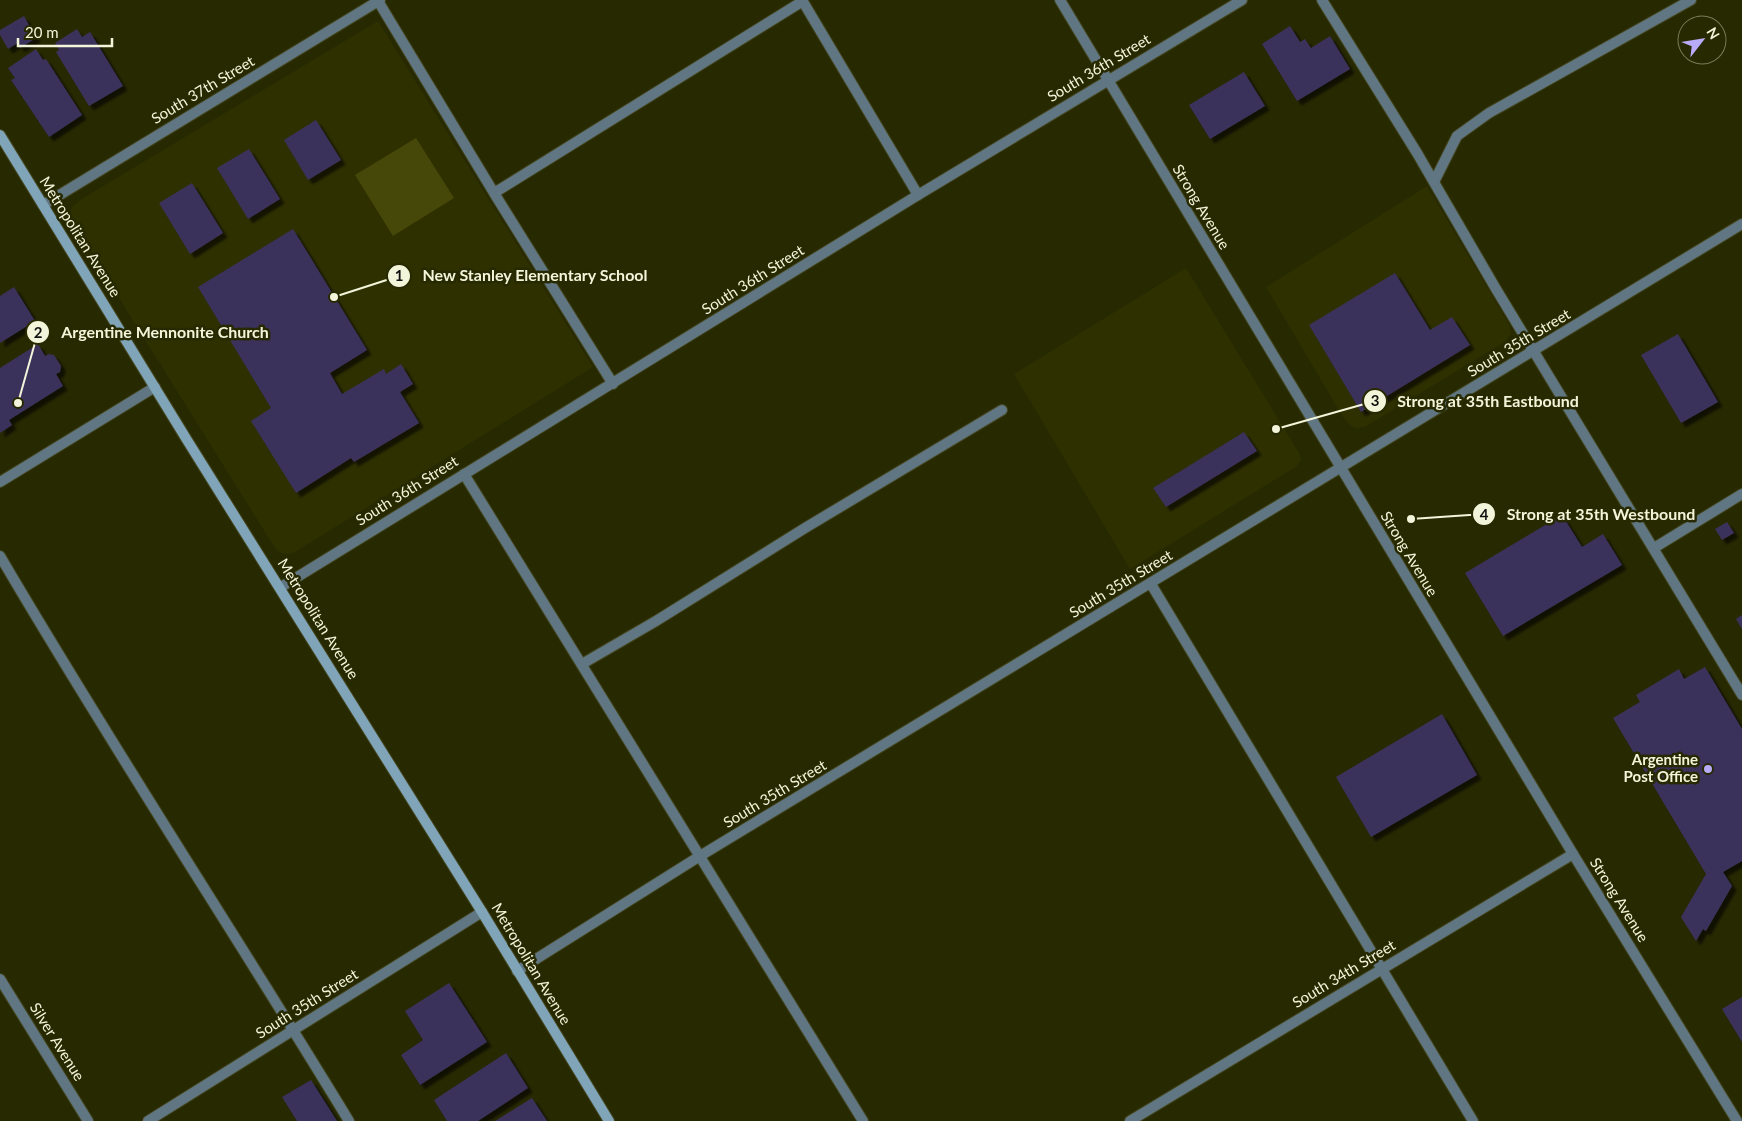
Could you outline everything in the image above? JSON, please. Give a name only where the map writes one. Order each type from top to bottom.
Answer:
[{"type":"main road","name":"Metropolitan Avenue","points":[[0,135],[482,912],[609,1121]]},
{"type":"street","name":"Strong Avenue","points":[[1060,0],[1573,854],[1738,1121]]},
{"type":"street","name":"South 36th Street","points":[[281,587],[918,196],[1242,0]]},
{"type":"street","points":[[1322,0],[1412,145],[1496,289],[1742,695]]},
{"type":"street","points":[[1434,182],[1457,136],[1489,113],[1691,0]]},
{"type":"street","points":[[379,1],[494,193],[613,384]]},
{"type":"street","name":"South 37th Street","points":[[43,205],[379,1]]},
{"type":"street","points":[[494,193],[802,1],[918,196]]},
{"type":"street","name":"South 35th Street","points":[[516,970],[700,856],[1742,224]]},
{"type":"street","points":[[0,482],[155,387]]},
{"type":"street","points":[[582,664],[1002,410]]},
{"type":"street","points":[[464,474],[862,1121]]},
{"type":"street","points":[[1654,548],[1742,494]]},
{"type":"street","points":[[0,556],[178,848],[349,1121]]},
{"type":"street","points":[[1151,584],[1473,1121]]},
{"type":"street","name":"South 34th Street","points":[[1130,1121],[1573,854]]},
{"type":"street","name":"South 35th Street","points":[[148,1121],[482,912]]},
{"type":"street","name":"Silver Avenue","points":[[0,979],[88,1121]]},
{"type":"shaded area","points":[[378,21],[593,367],[295,552],[281,553],[275,548],[74,226],[69,214],[73,206],[80,200]]},
{"type":"shaded area","points":[[416,138],[454,198],[393,236],[355,175]]},
{"type":"shaded area","points":[[1427,186],[1510,326],[1511,333],[1506,341],[1365,427],[1356,428],[1350,425],[1343,417],[1266,287]]},
{"type":"shaded area","points":[[1186,268],[1299,453],[1301,460],[1297,466],[1130,569],[1014,374]]},
{"type":"building","points":[[24,16],[36,38],[20,48],[18,43],[8,49],[0,35],[0,30]]},
{"type":"building","points":[[1290,26],[1300,42],[1305,39],[1311,48],[1330,36],[1350,69],[1297,101],[1262,44]]},
{"type":"building","points":[[77,29],[82,37],[90,32],[123,86],[89,106],[56,52],[59,50],[55,43]]},
{"type":"building","points":[[36,49],[43,60],[46,59],[82,115],[49,137],[11,80],[15,78],[8,68]]},
{"type":"building","points":[[1244,72],[1265,106],[1210,139],[1189,105]]},
{"type":"building","points":[[316,120],[341,160],[308,180],[284,140]]},
{"type":"building","points":[[249,149],[280,199],[248,219],[217,168]]},
{"type":"building","points":[[192,183],[223,233],[190,254],[159,203]]},
{"type":"building","points":[[293,229],[367,350],[330,373],[342,394],[384,369],[386,374],[401,364],[413,384],[400,392],[419,423],[354,462],[351,458],[296,493],[251,421],[271,408],[198,287]]},
{"type":"building","points":[[1395,273],[1430,330],[1452,317],[1470,345],[1361,412],[1309,325]]},
{"type":"building","points":[[14,287],[35,321],[0,343],[0,296]]},
{"type":"building","points":[[1678,334],[1718,402],[1681,423],[1641,355]]},
{"type":"building","points":[[38,344],[45,356],[49,354],[54,355],[61,366],[60,372],[56,374],[63,386],[9,420],[12,425],[0,433],[0,368]]},
{"type":"building","points":[[1244,432],[1257,451],[1166,507],[1153,488]]},
{"type":"building","points":[[1562,515],[1582,547],[1603,534],[1622,565],[1503,636],[1465,573]]},
{"type":"building","points":[[1727,522],[1734,533],[1722,540],[1715,529]]},
{"type":"building","points":[[1742,615],[1742,629],[1736,619]]},
{"type":"building","points":[[1705,667],[1742,729],[1742,861],[1723,872],[1732,886],[1706,931],[1703,929],[1696,941],[1681,917],[1706,874],[1613,718],[1640,702],[1636,695],[1679,669],[1684,679]]},
{"type":"building","points":[[1442,714],[1477,775],[1371,837],[1336,777]]},
{"type":"building","points":[[449,983],[487,1042],[420,1085],[401,1055],[423,1040],[405,1011]]},
{"type":"building","points":[[1742,997],[1742,1042],[1722,1009]]},
{"type":"building","points":[[506,1053],[528,1088],[478,1121],[447,1121],[434,1100]]},
{"type":"building","points":[[311,1080],[337,1121],[297,1121],[282,1097]]},
{"type":"building","points":[[532,1098],[547,1121],[495,1121]]},
{"type":"place","name":"New Stanley Elementary School","points":[[334,297]]},
{"type":"place","name":"Argentine Mennonite Church","points":[[18,403]]},
{"type":"place","name":"Strong at 35th Eastbound","points":[[1276,429]]},
{"type":"place","name":"Strong at 35th Westbound","points":[[1411,519]]},
{"type":"place","name":"Argentine Post Office","points":[[1708,769]]}]
